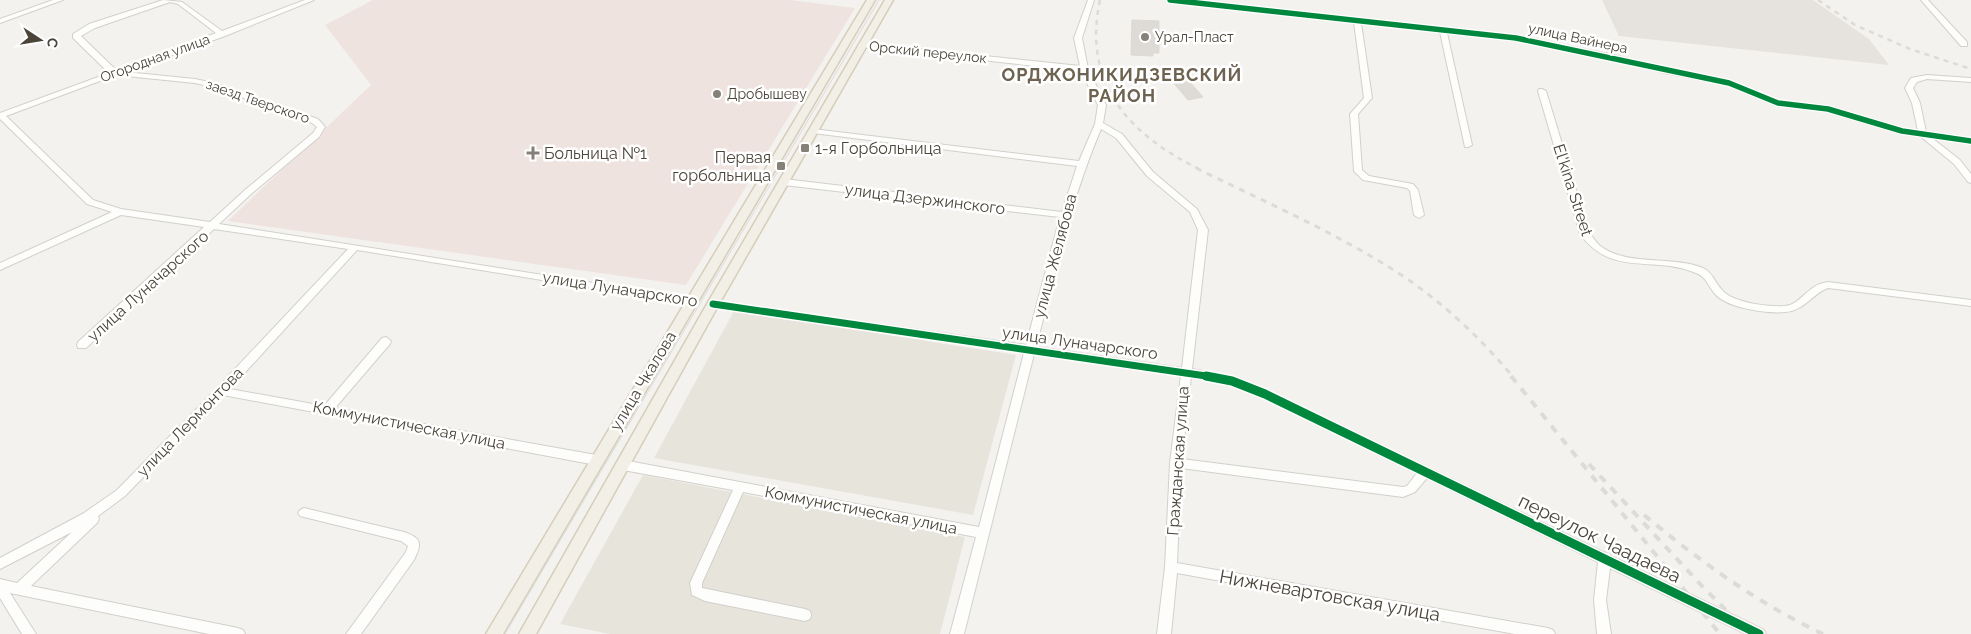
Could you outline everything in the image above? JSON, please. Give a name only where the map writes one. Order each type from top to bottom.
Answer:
[{"type":"main road","name":"улица Чкалова","points":[[494,634],[870,0]]},
{"type":"main road","name":"улица Чкалова","points":[[527,634],[713,304],[889,0]]},
{"type":"main road","name":"улица Луначарского","points":[[690,301],[713,304]]},
{"type":"street","points":[[0,21],[60,0]]},
{"type":"street","points":[[114,74],[77,39],[78,33],[170,0],[180,3],[222,34]]},
{"type":"street","name":"Огородная улица","points":[[0,115],[310,0]]},
{"type":"street","name":"улица Желябова","points":[[957,634],[1065,215],[1082,164],[1099,124],[1102,105],[1084,69],[1078,38],[1091,0]]},
{"type":"street","name":"улица Вайнера","points":[[1170,0],[1489,34],[1614,57],[1666,71],[1729,83],[1778,103],[1828,109],[1878,125],[1923,135],[1951,137],[1971,142]]},
{"type":"street","points":[[1924,0],[1964,44]]},
{"type":"street","points":[[1358,20],[1368,98],[1354,114],[1358,171],[1366,178],[1410,186],[1414,190],[1419,215]]},
{"type":"street","points":[[1443,29],[1468,145]]},
{"type":"street","name":"Орский переулок","points":[[862,45],[1084,69]]},
{"type":"street","name":"заезд Тверского","points":[[114,74],[195,81],[218,86],[319,123],[321,127],[316,135],[248,192],[213,226]]},
{"type":"street","points":[[1971,80],[1927,77],[1910,83],[1909,92],[1916,103],[1923,135],[1957,162],[1971,180]]},
{"type":"street","name":"El'kina Street","points":[[1542,91],[1585,234],[1590,242],[1599,250],[1626,259],[1696,269],[1708,276],[1720,294],[1727,298],[1742,304],[1777,309],[1792,308],[1819,288],[1828,285],[1971,303]]},
{"type":"street","name":"улица Луначарского","points":[[0,115],[90,202],[120,212],[355,246],[690,301]]},
{"type":"street","name":"Гражданская улица","points":[[1099,124],[1119,136],[1150,174],[1194,210],[1200,220],[1202,230],[1176,463],[1171,567],[1164,634]]},
{"type":"street","points":[[813,131],[1082,164]]},
{"type":"street","name":"улица Дзержинского","points":[[784,182],[1065,215]]},
{"type":"street","points":[[0,266],[120,212]]},
{"type":"street","name":"улица Луначарского","points":[[82,345],[213,226]]},
{"type":"street","name":"улица Лермонтова","points":[[0,564],[108,504],[221,391],[355,246]]},
{"type":"street","name":"улица Луначарского","points":[[713,304],[1185,372],[1232,381],[1265,394],[1426,471]]},
{"type":"street","points":[[327,410],[386,341]]},
{"type":"street","name":"Коммунистическая улица","points":[[221,391],[596,460]]},
{"type":"street","points":[[1176,463],[1390,492],[1403,492],[1411,488],[1426,471]]},
{"type":"street","name":"Коммунистическая улица","points":[[623,465],[982,533]]},
{"type":"street","name":"переулок Чаадаева","points":[[1426,471],[1759,634]]},
{"type":"street","points":[[740,488],[696,583],[696,591],[705,595],[804,615]]},
{"type":"street","points":[[19,589],[108,504]]},
{"type":"street","points":[[304,513],[404,537],[414,543],[410,556],[353,634]]},
{"type":"street","points":[[1604,634],[1600,600],[1605,557]]},
{"type":"street","name":"Нижневартовская улица","points":[[1171,567],[1548,634]]},
{"type":"street","points":[[0,586],[238,634]]},
{"type":"street","points":[[0,586],[29,634]]},
{"type":"shaded area","name":"Больница №1","points":[[373,0],[790,0],[855,8],[686,285],[228,221],[371,85],[325,25]]},
{"type":"shaded area","points":[[1602,0],[1813,0],[1869,39],[1889,65],[1619,36]]},
{"type":"shaded area","points":[[734,311],[1016,355],[973,515],[654,458]]},
{"type":"shaded area","points":[[643,475],[965,537],[940,634],[610,634],[560,624]]},
{"type":"building","name":"Урал-Пласт","points":[[1132,20],[1159,21],[1159,53],[1153,53],[1153,56],[1131,55]]},
{"type":"building","points":[[1181,72],[1203,97],[1188,100],[1166,74]]},
{"type":"tram line","points":[[505,634],[879,0]]},
{"type":"railway","points":[[1100,0],[1096,30],[1098,56],[1105,81],[1116,102],[1132,122],[1151,140],[1199,169]]},
{"type":"railway","points":[[1818,0],[1855,25],[1910,49],[1971,69]]},
{"type":"railway","points":[[1196,168],[1320,228],[1409,280],[1457,318],[1513,377]]},
{"type":"railway","points":[[1511,376],[1720,634]]},
{"type":"railway","points":[[1589,464],[1702,586],[1750,634]]},
{"type":"railway","points":[[1644,515],[1686,549],[1752,595],[1823,634]]},
{"type":"cycle path","points":[[1170,0],[1516,38],[1614,57],[1665,71],[1729,83],[1778,103],[1828,109],[1902,131],[1971,141]]},
{"type":"cycle path","points":[[713,304],[1185,372],[1232,381],[1265,394],[1759,634]]},
{"type":"place","name":"Урал-Пласт","points":[[1145,37]]},
{"type":"place","name":"Дробышеву","points":[[717,94]]},
{"type":"place","name":"1-я Горбольница","points":[[805,148]]},
{"type":"place","name":"Больница №1","points":[[533,153]]},
{"type":"place","name":"Первая горбольница","points":[[781,166]]},
{"type":"district","name":"ОРДЖОНИКИДЗЕВСКИЙ РАЙОН","points":[[1122,84]]}]
